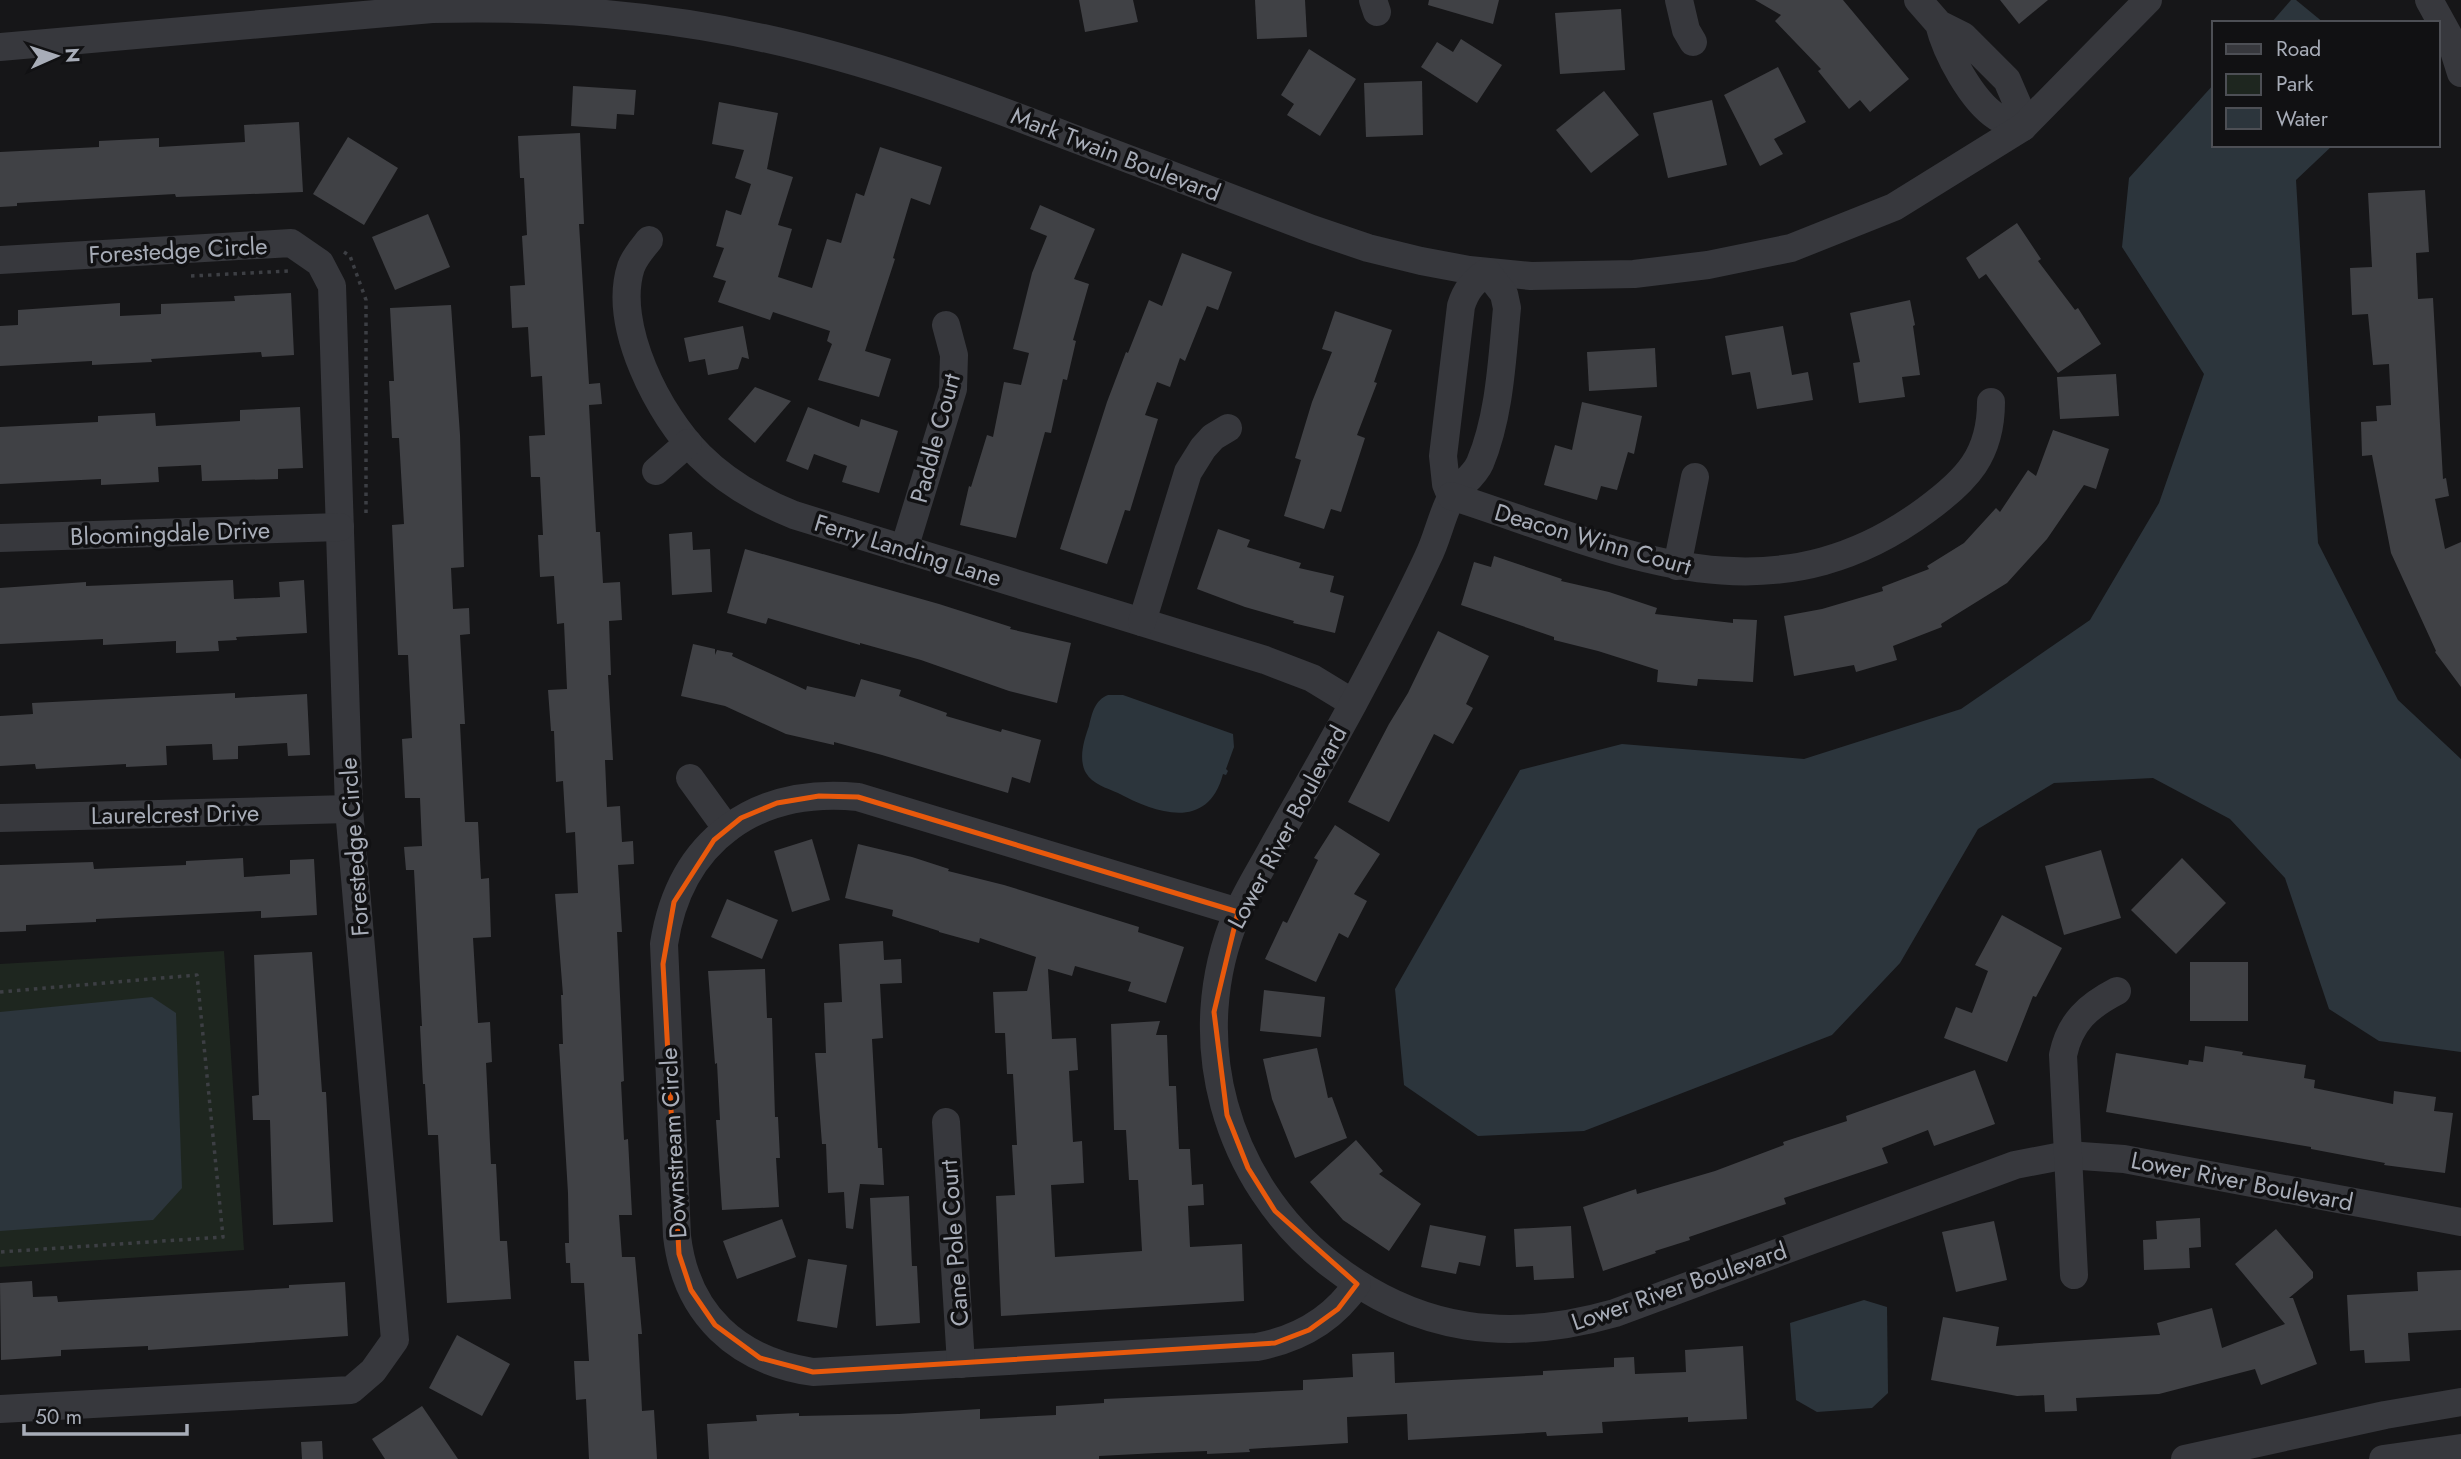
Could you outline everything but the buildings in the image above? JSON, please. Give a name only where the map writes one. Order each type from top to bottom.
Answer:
[{"type":"street","points":[[1679,0],[1686,30],[1693,42]]},
{"type":"street","points":[[1918,0],[1939,24],[1954,65],[1986,108],[2023,127]]},
{"type":"street","name":"Mark Twain Boulevard","points":[[0,47],[485,3],[672,22],[744,34],[827,53],[958,94],[1341,239],[1421,261],[1487,272],[1553,276],[1634,274],[1708,265],[1791,248],[1894,207],[2023,127],[2148,0]]},
{"type":"street","points":[[2429,0],[2450,38],[2461,73]]},
{"type":"street","name":"Ferry Landing Lane","points":[[649,240],[631,266],[628,301],[630,320],[649,382],[669,418],[688,443],[724,477],[776,508],[1289,668],[1312,678],[1353,703]]},
{"type":"street","name":"Forestedge Circle","points":[[0,260],[291,243],[320,263],[332,286],[349,809],[395,1340],[373,1371],[351,1390],[0,1409]]},
{"type":"street","points":[[1451,496],[1446,484],[1443,456],[1461,306],[1466,292],[1487,272]]},
{"type":"street","name":"Lower River Boulevard","points":[[1487,272],[1504,294],[1507,308],[1497,396],[1480,463],[1472,476],[1451,496],[1429,555],[1353,703],[1238,912],[1222,962],[1214,1012],[1216,1063],[1227,1115],[1248,1168],[1275,1211],[1311,1249],[1357,1284],[1401,1306],[1449,1323],[1503,1329],[1561,1327],[1615,1313],[2015,1165],[2067,1155],[2124,1159],[2461,1222]]},
{"type":"street","name":"Paddle Court","points":[[904,550],[953,389],[954,355],[946,325]]},
{"type":"street","name":"Deacon Winn Court","points":[[1451,496],[1677,566],[1737,573],[1788,569],[1842,555],[1892,532],[1948,493],[1974,465],[1989,434],[1991,402]]},
{"type":"street","points":[[1142,622],[1188,472],[1203,448],[1228,428]]},
{"type":"street","points":[[656,471],[688,443]]},
{"type":"street","points":[[1677,566],[1695,477]]},
{"type":"street","name":"Bloomingdale Drive","points":[[0,538],[340,527]]},
{"type":"street","points":[[690,778],[727,829]]},
{"type":"street","name":"Downstream Circle","points":[[1238,912],[859,797],[819,796],[777,803],[741,818],[702,853],[682,883],[667,923],[664,944],[679,1254],[691,1290],[708,1317],[729,1338],[760,1358],[794,1370],[832,1373],[1238,1348],[1275,1343],[1325,1320],[1338,1309],[1357,1284]]},
{"type":"street","name":"Laurelcrest Drive","points":[[0,818],[349,809]]},
{"type":"street","points":[[2074,1275],[2063,1071],[2066,1040],[2080,1015],[2090,1006],[2118,991]]},
{"type":"street","name":"Cane Pole Court","points":[[946,1122],[961,1364]]},
{"type":"street","points":[[2185,1459],[2385,1415],[2461,1402]]},
{"type":"street","points":[[2383,1459],[2461,1448]]},
{"type":"path","points":[[341,250],[350,256],[366,300],[366,514]]},
{"type":"path","points":[[180,276],[290,271]]},
{"type":"path","points":[[0,992],[198,975],[223,1237],[0,1252]]},
{"type":"highlighted area","points":[[819,796],[858,797],[1238,912],[1214,1012],[1227,1115],[1248,1168],[1275,1211],[1357,1284],[1338,1309],[1309,1330],[1275,1343],[813,1372],[760,1358],[715,1325],[691,1290],[679,1254],[663,964],[674,902],[714,840],[741,818],[777,803]]},
{"type":"green space","points":[[224,951],[244,1250],[0,1267],[0,964]]},
{"type":"water","points":[[2291,0],[2296,0],[2322,21],[2273,21]]},
{"type":"water","points":[[2212,86],[2212,147],[2331,147],[2296,180],[2318,543],[2398,700],[2461,759],[2461,1052],[2379,1041],[2329,1009],[2285,878],[2230,819],[2153,778],[2054,783],[1978,829],[1900,963],[1832,1035],[1584,1131],[1478,1136],[1404,1085],[1395,989],[1520,770],[1622,744],[1804,759],[1961,709],[2090,620],[2159,503],[2204,374],[2122,247],[2129,178]]},
{"type":"water","points":[[1108,695],[1123,695],[1233,734],[1234,747],[1226,769],[1228,771],[1226,775],[1223,774],[1216,792],[1206,804],[1193,811],[1164,811],[1133,801],[1089,777],[1082,762],[1084,743],[1095,708],[1100,700]]},
{"type":"water","points":[[152,997],[176,1013],[182,1188],[153,1220],[0,1231],[0,1012]]},
{"type":"water","points":[[1864,1300],[1887,1307],[1888,1393],[1872,1408],[1817,1412],[1796,1400],[1790,1323]]}]
